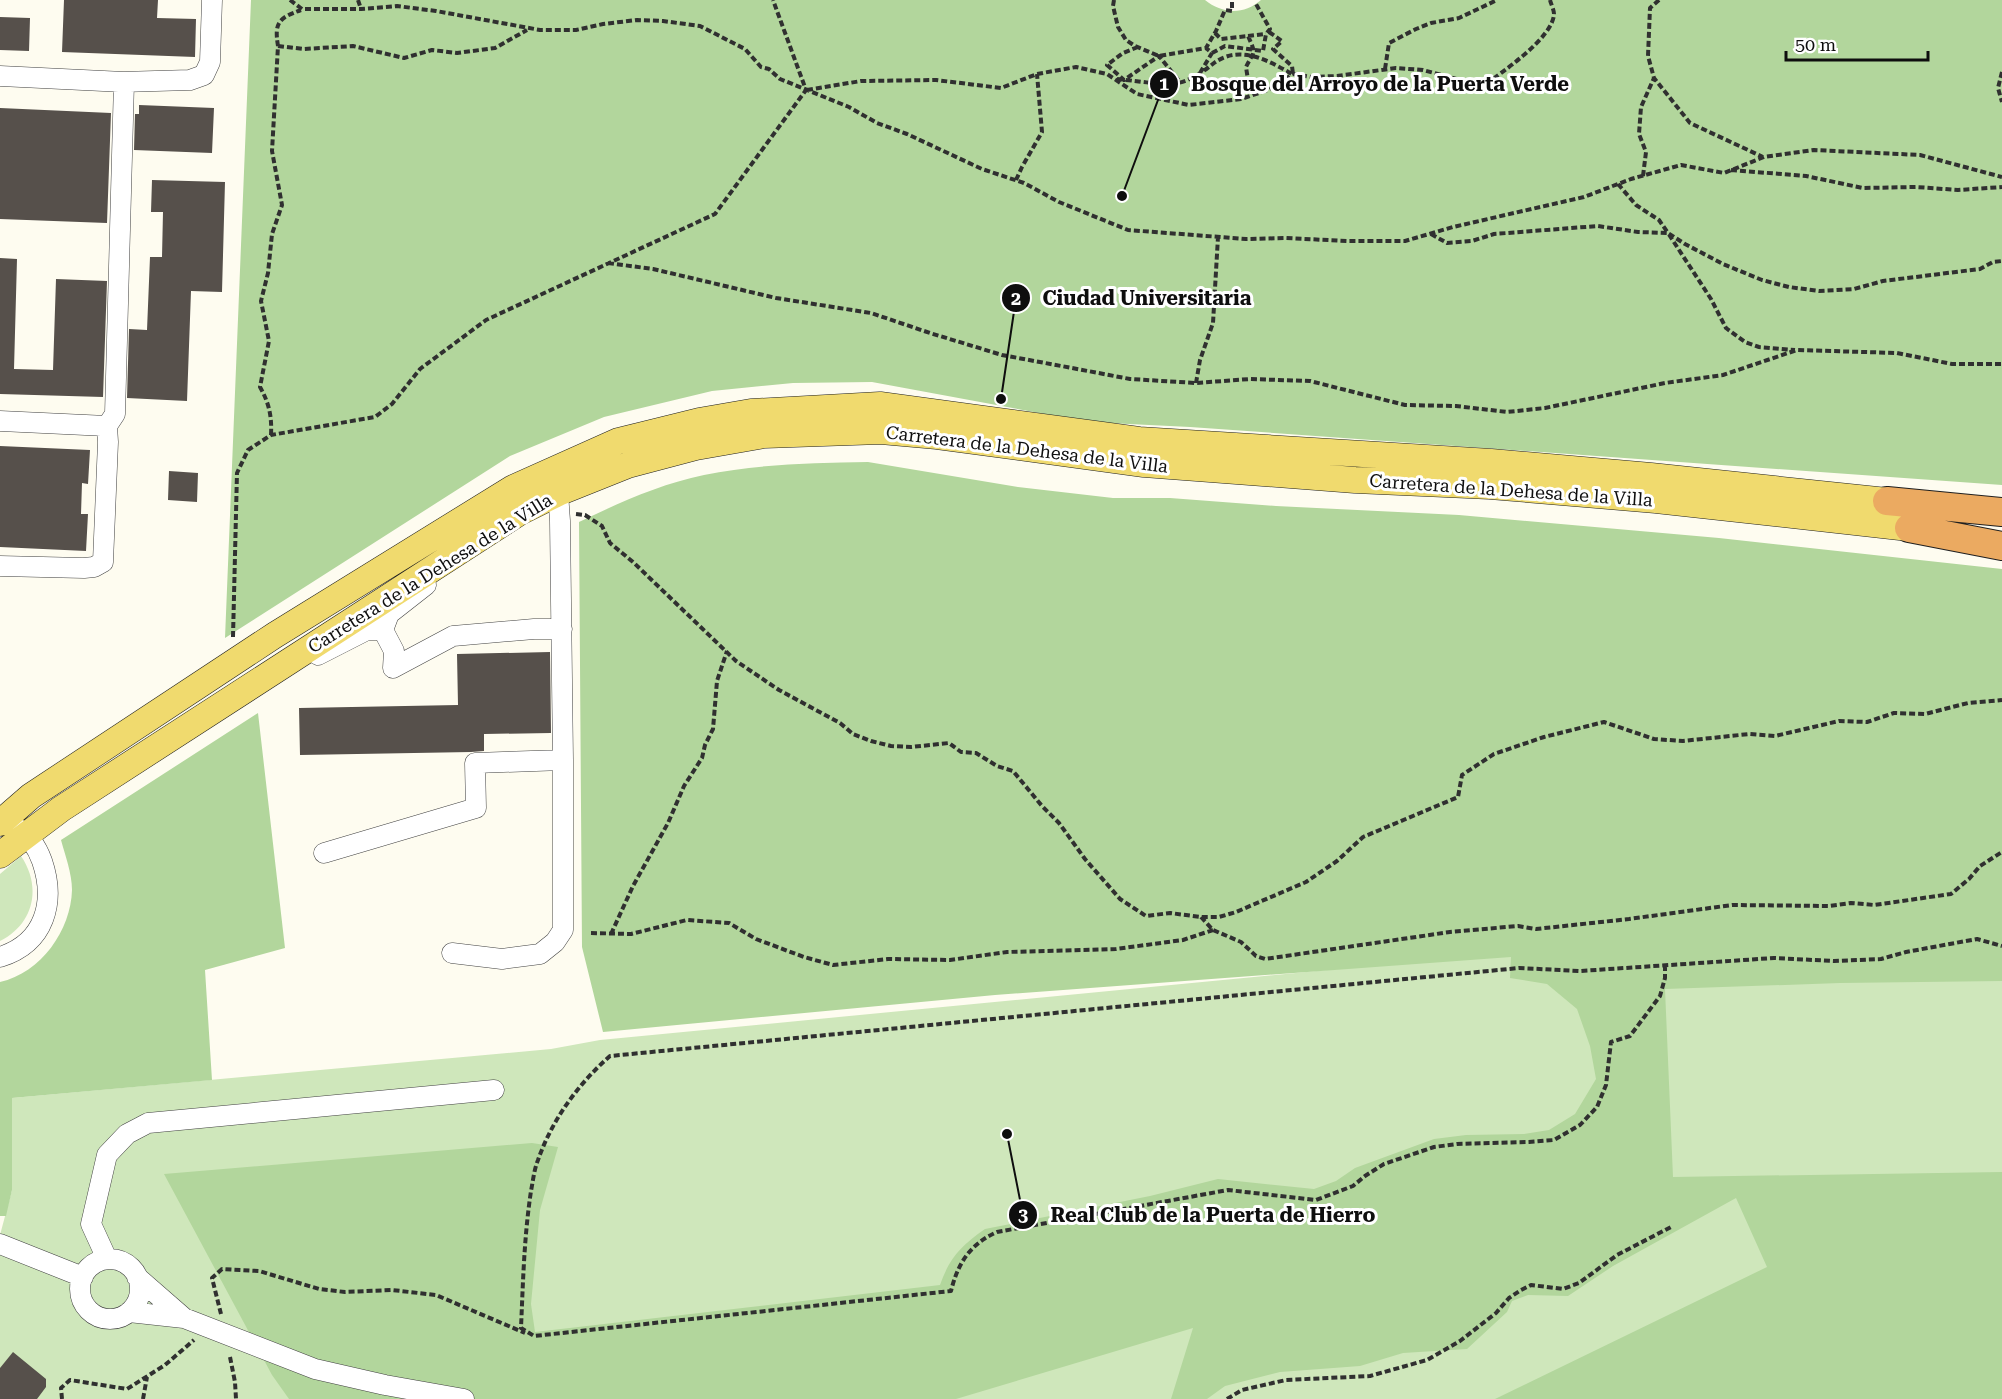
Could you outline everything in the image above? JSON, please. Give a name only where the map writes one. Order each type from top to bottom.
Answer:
[{"type":"highway","points":[[1887,501],[2002,497]]},
{"type":"highway","points":[[1887,501],[2002,512]]},
{"type":"highway","points":[[1909,528],[2002,536]]},
{"type":"highway","points":[[1909,528],[2002,546]]},
{"type":"main road","name":"Carretera de la Dehesa de la Villa","points":[[1,820],[31,796],[275,635],[513,488],[618,441],[699,421],[751,412],[880,405],[1139,440],[1491,462],[1652,476],[1887,501]]},
{"type":"main road","name":"Carretera de la Dehesa de la Villa","points":[[28,834],[61,809],[520,512],[558,493],[628,465],[696,447],[764,435],[881,431],[937,436],[1144,464],[1355,480],[1490,486],[1668,501],[1909,528]]},
{"type":"main road","points":[[0,855],[28,834]]},
{"type":"street","points":[[0,76],[120,82],[190,80],[204,75],[210,62],[213,0]]},
{"type":"street","points":[[0,566],[84,568],[94,567],[103,562],[107,426],[115,414],[124,82],[120,82]]},
{"type":"street","points":[[0,421],[107,426]]},
{"type":"street","points":[[452,953],[502,959],[540,954],[555,942],[563,930],[562,629],[558,493]]},
{"type":"street","points":[[520,512],[389,614],[383,630],[394,651],[393,668],[453,636],[562,629]]},
{"type":"street","points":[[240,694],[367,630],[383,630]]},
{"type":"street","points":[[324,853],[476,808],[475,763],[563,760]]},
{"type":"street","name":"Carretera de la Dehesa de la Villa","points":[[1,820],[28,834]]},
{"type":"street","points":[[0,957],[27,942],[42,921],[47,908],[49,896],[45,870],[40,855],[28,834]]},
{"type":"street","points":[[107,1259],[91,1224],[107,1155],[126,1134],[148,1123],[494,1090]]},
{"type":"street","points":[[0,1244],[83,1277]]},
{"type":"street","points":[[137,1277],[140,1286],[139,1296],[129,1312],[110,1319],[92,1313],[85,1306],[80,1287],[83,1277],[88,1268],[107,1259],[124,1263],[184,1318]]},
{"type":"street","points":[[129,1312],[184,1318],[315,1369],[385,1385],[464,1399]]},
{"type":"path","points":[[290,0],[302,9]]},
{"type":"path","points":[[358,0],[361,9]]},
{"type":"path","points":[[773,0],[806,90]]},
{"type":"path","points":[[1114,0],[1116,21],[1126,40],[1159,56],[1180,82]]},
{"type":"path","points":[[1124,80],[1159,56],[1206,48],[1225,10],[1232,11],[1232,0]]},
{"type":"path","points":[[1384,69],[1389,43],[1416,29],[1459,18],[1497,0]]},
{"type":"path","points":[[1200,73],[1212,53],[1225,46],[1254,53],[1293,74],[1311,77],[1396,68],[1423,70],[1483,86],[1516,62],[1546,34],[1554,14],[1550,0]]},
{"type":"path","points":[[1649,0],[1648,56],[1654,78],[1690,123],[1764,157]]},
{"type":"path","points":[[1650,8],[1659,0]]},
{"type":"path","points":[[1256,4],[1270,29],[1263,51]]},
{"type":"path","points":[[271,435],[272,418],[269,403],[260,387],[269,341],[261,300],[268,273],[272,234],[282,205],[272,151],[278,46],[275,31],[284,16],[302,9],[361,9],[397,6],[436,11],[528,29],[576,30],[637,20],[700,26],[745,49],[761,67],[769,69],[780,79],[849,107],[877,123],[907,134],[982,169],[1016,180],[1059,202],[1128,230],[1218,237],[1405,241],[1584,197],[1681,165],[1724,173],[1764,157],[1814,150],[1920,154],[2002,177]]},
{"type":"path","points":[[278,46],[304,49],[353,46],[404,58],[432,50],[457,53],[495,48],[528,29]]},
{"type":"path","points":[[1115,79],[1177,83],[1200,73],[1228,56],[1273,49],[1282,41],[1267,33],[1221,39],[1215,33]]},
{"type":"path","points":[[1248,36],[1254,53],[1246,67],[1248,80],[1244,85],[1255,94]]},
{"type":"path","points":[[1124,80],[1107,65],[1123,53],[1139,47]]},
{"type":"path","points":[[1206,48],[1212,53]]},
{"type":"path","points":[[1273,49],[1292,66],[1293,74]]},
{"type":"path","points":[[232,637],[237,473],[248,450],[271,435],[375,417],[393,404],[420,369],[486,320],[715,214],[806,90],[861,81],[936,80],[1001,88],[1037,74],[1076,68],[1107,74],[1137,94],[1189,105],[1241,99],[1268,90],[1293,74]]},
{"type":"path","points":[[2002,72],[1998,88],[2002,102]]},
{"type":"path","points":[[1016,180],[1042,132],[1037,74]]},
{"type":"path","points":[[1643,176],[1646,152],[1639,134],[1641,107],[1654,78]]},
{"type":"path","points":[[1730,170],[1806,176],[1863,189],[1916,187],[1958,190],[2002,187]]},
{"type":"path","points":[[1618,184],[1636,205],[1659,220],[1711,299],[1726,328],[1745,342],[1759,347],[1797,351],[1897,353],[1952,364],[2002,364]]},
{"type":"path","points":[[1430,234],[1447,243],[1472,242],[1494,234],[1598,226],[1638,232],[1668,233],[1723,264],[1762,280],[1819,291],[1854,289],[1883,281],[1980,270],[1993,262],[2002,261]]},
{"type":"path","points":[[1196,383],[1200,360],[1213,323],[1218,237]]},
{"type":"path","points":[[608,264],[653,270],[776,298],[871,313],[1002,355],[1130,379],[1196,383],[1250,379],[1310,381],[1405,405],[1456,406],[1507,412],[1545,408],[1665,383],[1723,375],[1797,351]]},
{"type":"path","points":[[575,514],[585,515],[602,526],[610,543],[633,562],[736,661],[779,690],[840,723],[853,735],[891,746],[911,747],[950,743],[961,752],[976,753],[997,766],[1013,771],[1059,823],[1085,859],[1120,899],[1146,916],[1170,913],[1219,917],[1306,882],[1337,861],[1363,837],[1458,797],[1462,775],[1494,754],[1554,734],[1604,722],[1654,739],[1683,741],[1749,734],[1775,736],[1839,721],[1867,722],[1894,713],[1925,714],[1968,703],[2002,700]]},
{"type":"path","points":[[610,933],[668,823],[684,786],[702,758],[705,745],[713,729],[717,681],[727,651]]},
{"type":"path","points":[[1201,917],[1213,930],[1241,942],[1256,956],[1265,959],[1450,932],[1518,926],[1536,929],[1629,920],[1732,905],[1829,906],[1851,903],[1874,905],[1951,894],[1980,866],[2002,852]]},
{"type":"path","points":[[591,933],[631,934],[687,920],[729,923],[756,939],[833,965],[888,959],[950,960],[1007,952],[1116,949],[1183,940],[1213,930]]},
{"type":"path","points":[[534,1336],[521,1328],[524,1248],[537,1162],[546,1139],[564,1108],[588,1075],[610,1056],[1519,968],[1580,971],[1774,958],[1833,961],[1881,959],[1977,939],[2002,946]]},
{"type":"path","points":[[236,1399],[235,1382],[217,1331],[212,1278],[222,1269],[259,1271],[319,1289],[345,1292],[392,1290],[436,1295],[534,1336],[951,1291],[963,1258],[984,1238],[997,1232],[1228,1190],[1316,1200],[1353,1186],[1384,1164],[1434,1147],[1554,1140],[1580,1125],[1597,1107],[1606,1085],[1611,1041],[1630,1036],[1660,996],[1665,978],[1665,965]]},
{"type":"path","points":[[1227,1399],[1242,1390],[1286,1380],[1370,1376],[1427,1360],[1460,1341],[1521,1290],[1531,1285],[1563,1289],[1579,1283],[1617,1255],[1671,1227]]},
{"type":"path","points":[[62,1399],[61,1388],[70,1380],[127,1389],[217,1331]]},
{"type":"path","points":[[143,1399],[147,1376]]},
{"type":"green space","points":[[251,0],[1205,0],[1219,8],[1233,11],[1247,8],[1261,0],[2002,0],[2002,485],[1190,427],[1088,422],[872,382],[793,383],[712,391],[604,417],[510,456],[225,638]]},
{"type":"green space","points":[[868,462],[1018,487],[1113,498],[1170,498],[1459,515],[1719,538],[2002,569],[2002,981],[1840,983],[1665,989],[1673,1177],[2002,1172],[2002,1399],[1495,1399],[1767,1267],[1736,1198],[1613,1266],[1568,1296],[1528,1295],[1512,1301],[1507,1312],[1467,1349],[1403,1353],[1360,1366],[1280,1372],[1225,1386],[1207,1399],[1171,1399],[1193,1328],[956,1399],[289,1399],[272,1375],[164,1174],[532,1143],[558,1147],[540,1210],[531,1304],[535,1332],[940,1285],[957,1253],[985,1229],[1150,1196],[1218,1179],[1314,1189],[1336,1181],[1355,1168],[1434,1139],[1466,1135],[1524,1134],[1549,1130],[1575,1114],[1596,1079],[1590,1046],[1577,1009],[1547,984],[1510,978],[1511,957],[995,995],[603,1032],[582,947],[579,522],[656,489],[704,475],[765,466]]},
{"type":"green space","points":[[258,713],[285,948],[205,970],[212,1080],[12,1098],[12,1190],[6,1216],[0,1216],[0,982],[15,977],[41,959],[60,934],[66,920],[72,890],[70,871],[61,840]]},
{"type":"green space","points":[[21,856],[28,868],[31,880],[33,892],[31,904],[21,925],[0,941],[0,874]]},
{"type":"green space","points":[[2002,905],[2002,1399],[0,1399],[0,1235],[12,1190],[12,1098],[551,1049],[600,1040]]},
{"type":"building","points":[[64,0],[158,0],[157,18],[196,19],[195,57],[62,52]]},
{"type":"building","points":[[0,17],[30,18],[29,51],[0,50]]},
{"type":"building","points":[[139,105],[214,108],[212,153],[134,150],[135,114],[139,114]]},
{"type":"building","points":[[0,108],[111,113],[107,223],[0,219]]},
{"type":"building","points":[[152,180],[225,182],[222,292],[191,291],[187,401],[127,398],[129,329],[147,330],[150,257],[162,257],[163,212],[151,212]]},
{"type":"building","points":[[0,258],[17,259],[14,369],[53,370],[56,279],[107,281],[103,397],[0,394]]},
{"type":"building","points":[[0,446],[90,450],[88,484],[82,483],[81,514],[88,514],[86,551],[0,547]]},
{"type":"building","points":[[169,471],[198,473],[197,502],[168,500]]},
{"type":"building","points":[[550,652],[551,733],[484,734],[484,751],[300,755],[299,708],[458,705],[457,654]]},
{"type":"building","points":[[13,1352],[46,1379],[46,1387],[37,1399],[0,1399],[0,1368]]},
{"type":"place","name":"Bosque del Arroyo de la Puerta Verde","points":[[1122,196]]},
{"type":"place","name":"Ciudad Universitaria","points":[[1001,399]]},
{"type":"place","name":"Real Club de la Puerta de Hierro","points":[[1007,1134]]}]
